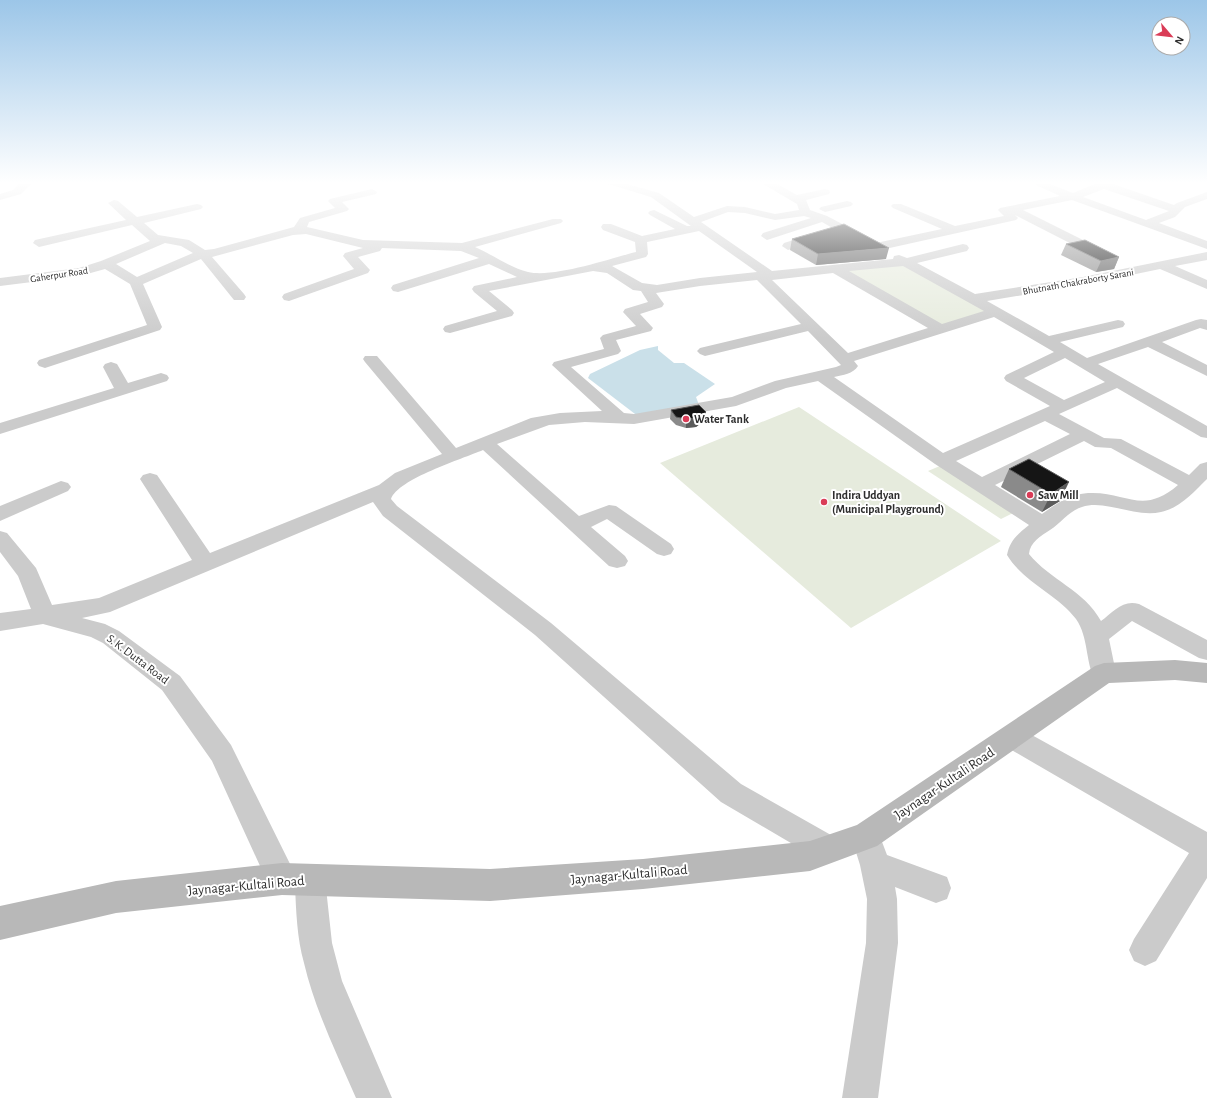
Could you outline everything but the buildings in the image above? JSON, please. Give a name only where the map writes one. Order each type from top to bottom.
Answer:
[{"type":"main road","points":[[1104,673],[1207,667]]},
{"type":"main road","name":"Jaynagar-Kultali Road","points":[[0,924],[116,897],[296,879],[490,885],[643,874],[810,856],[828,849],[871,850],[1012,737],[1104,673]]},
{"type":"street","points":[[38,243],[72,235]]},
{"type":"street","points":[[151,235],[163,241],[185,244],[203,254],[239,297]]},
{"type":"street","name":"Gaherpur Road","points":[[1,283],[67,275],[106,264],[178,235]]},
{"type":"street","points":[[136,282],[203,254],[265,244],[286,235]]},
{"type":"street","points":[[327,235],[354,243],[462,247],[505,235]]},
{"type":"street","points":[[378,235],[389,244]]},
{"type":"street","points":[[628,235],[641,240],[659,235]]},
{"type":"street","points":[[0,622],[102,606],[384,490],[395,481],[411,473],[537,422],[556,418],[619,417],[634,419],[736,401],[781,384],[847,369],[850,366],[766,276],[706,235]]},
{"type":"street","points":[[788,246],[823,235]]},
{"type":"street","points":[[854,235],[973,299],[1118,382],[1204,429]]},
{"type":"street","points":[[876,247],[935,235]]},
{"type":"street","points":[[1064,235],[1133,271]]},
{"type":"street","points":[[1178,235],[1207,245]]},
{"type":"street","points":[[450,329],[507,313],[479,289],[534,277],[593,267],[642,254],[641,240]]},
{"type":"street","points":[[289,297],[363,270],[349,256],[389,244]]},
{"type":"street","points":[[462,247],[519,273],[534,277]]},
{"type":"street","points":[[593,267],[610,269],[633,285],[646,289],[834,268],[905,262],[963,248]]},
{"type":"street","name":"Bhutnath Chakraborty Sarani","points":[[973,299],[1077,282],[1207,256]]},
{"type":"street","points":[[398,288],[491,259]]},
{"type":"street","points":[[46,363],[155,326],[136,282],[106,264]]},
{"type":"street","points":[[1161,265],[1207,284]]},
{"type":"street","points":[[834,268],[940,329]]},
{"type":"street","points":[[646,289],[657,304]]},
{"type":"street","points":[[619,417],[560,365],[613,351],[608,338],[646,328],[630,312],[687,296]]},
{"type":"street","points":[[845,359],[996,312]]},
{"type":"street","points":[[1086,363],[1201,323],[1207,326]]},
{"type":"street","points":[[1047,341],[1118,324]]},
{"type":"street","points":[[705,351],[812,326]]},
{"type":"street","points":[[1149,341],[1206,378]]},
{"type":"street","points":[[1062,406],[1012,378],[1066,352]]},
{"type":"street","points":[[371,359],[453,456]]},
{"type":"street","points":[[110,367],[123,390]]},
{"type":"street","points":[[820,375],[942,460],[1044,525]]},
{"type":"street","points":[[0,429],[161,378]]},
{"type":"street","points":[[942,460],[1118,382]]},
{"type":"street","points":[[1045,414],[1101,443],[1115,443],[1190,484]]},
{"type":"street","points":[[981,485],[1084,434]]},
{"type":"street","points":[[485,443],[617,561]]},
{"type":"street","points":[[1104,673],[1097,636],[1089,620],[1075,605],[1025,566],[1018,555],[1019,548],[1023,540],[1078,501],[1094,499],[1140,506],[1159,507],[1171,500],[1207,468]]},
{"type":"street","points":[[150,479],[206,563]]},
{"type":"street","points":[[0,514],[61,487]]},
{"type":"street","points":[[384,490],[382,499],[390,511],[543,629],[730,793],[828,849]]},
{"type":"street","points":[[577,525],[609,511],[664,549]]},
{"type":"street","points":[[0,538],[28,573],[45,615]]},
{"type":"street","points":[[1097,636],[1131,610],[1207,667]]},
{"type":"street","name":"S. K. Dutta Road","points":[[45,615],[56,620],[97,630],[111,637],[171,684],[222,753],[296,879]]},
{"type":"street","points":[[1012,737],[1207,848]]},
{"type":"street","points":[[871,850],[936,888]]},
{"type":"street","points":[[860,1098],[882,943],[882,898],[871,850]]},
{"type":"street","points":[[1145,950],[1207,851]]},
{"type":"street","points":[[296,879],[311,918],[320,965],[336,1009],[374,1098]]},
{"type":"shaded area","points":[[905,262],[996,312],[940,329],[834,268]]},
{"type":"shaded area","name":"Indira Uddyan (Municipal Playground)","points":[[799,407],[1001,541],[851,628],[660,463]]},
{"type":"shaded area","points":[[947,463],[1019,510],[1001,519],[928,471]]},
{"type":"water","points":[[658,346],[658,350],[674,363],[684,363],[715,384],[696,397],[699,405],[639,417],[588,378],[590,374],[640,350]]},
{"type":"place","name":"Water Tank","points":[[686,419]]},
{"type":"place","name":"Saw Mill","points":[[1030,495]]},
{"type":"place","name":"Indira Uddyan (Municipal Playground)","points":[[824,502]]}]
